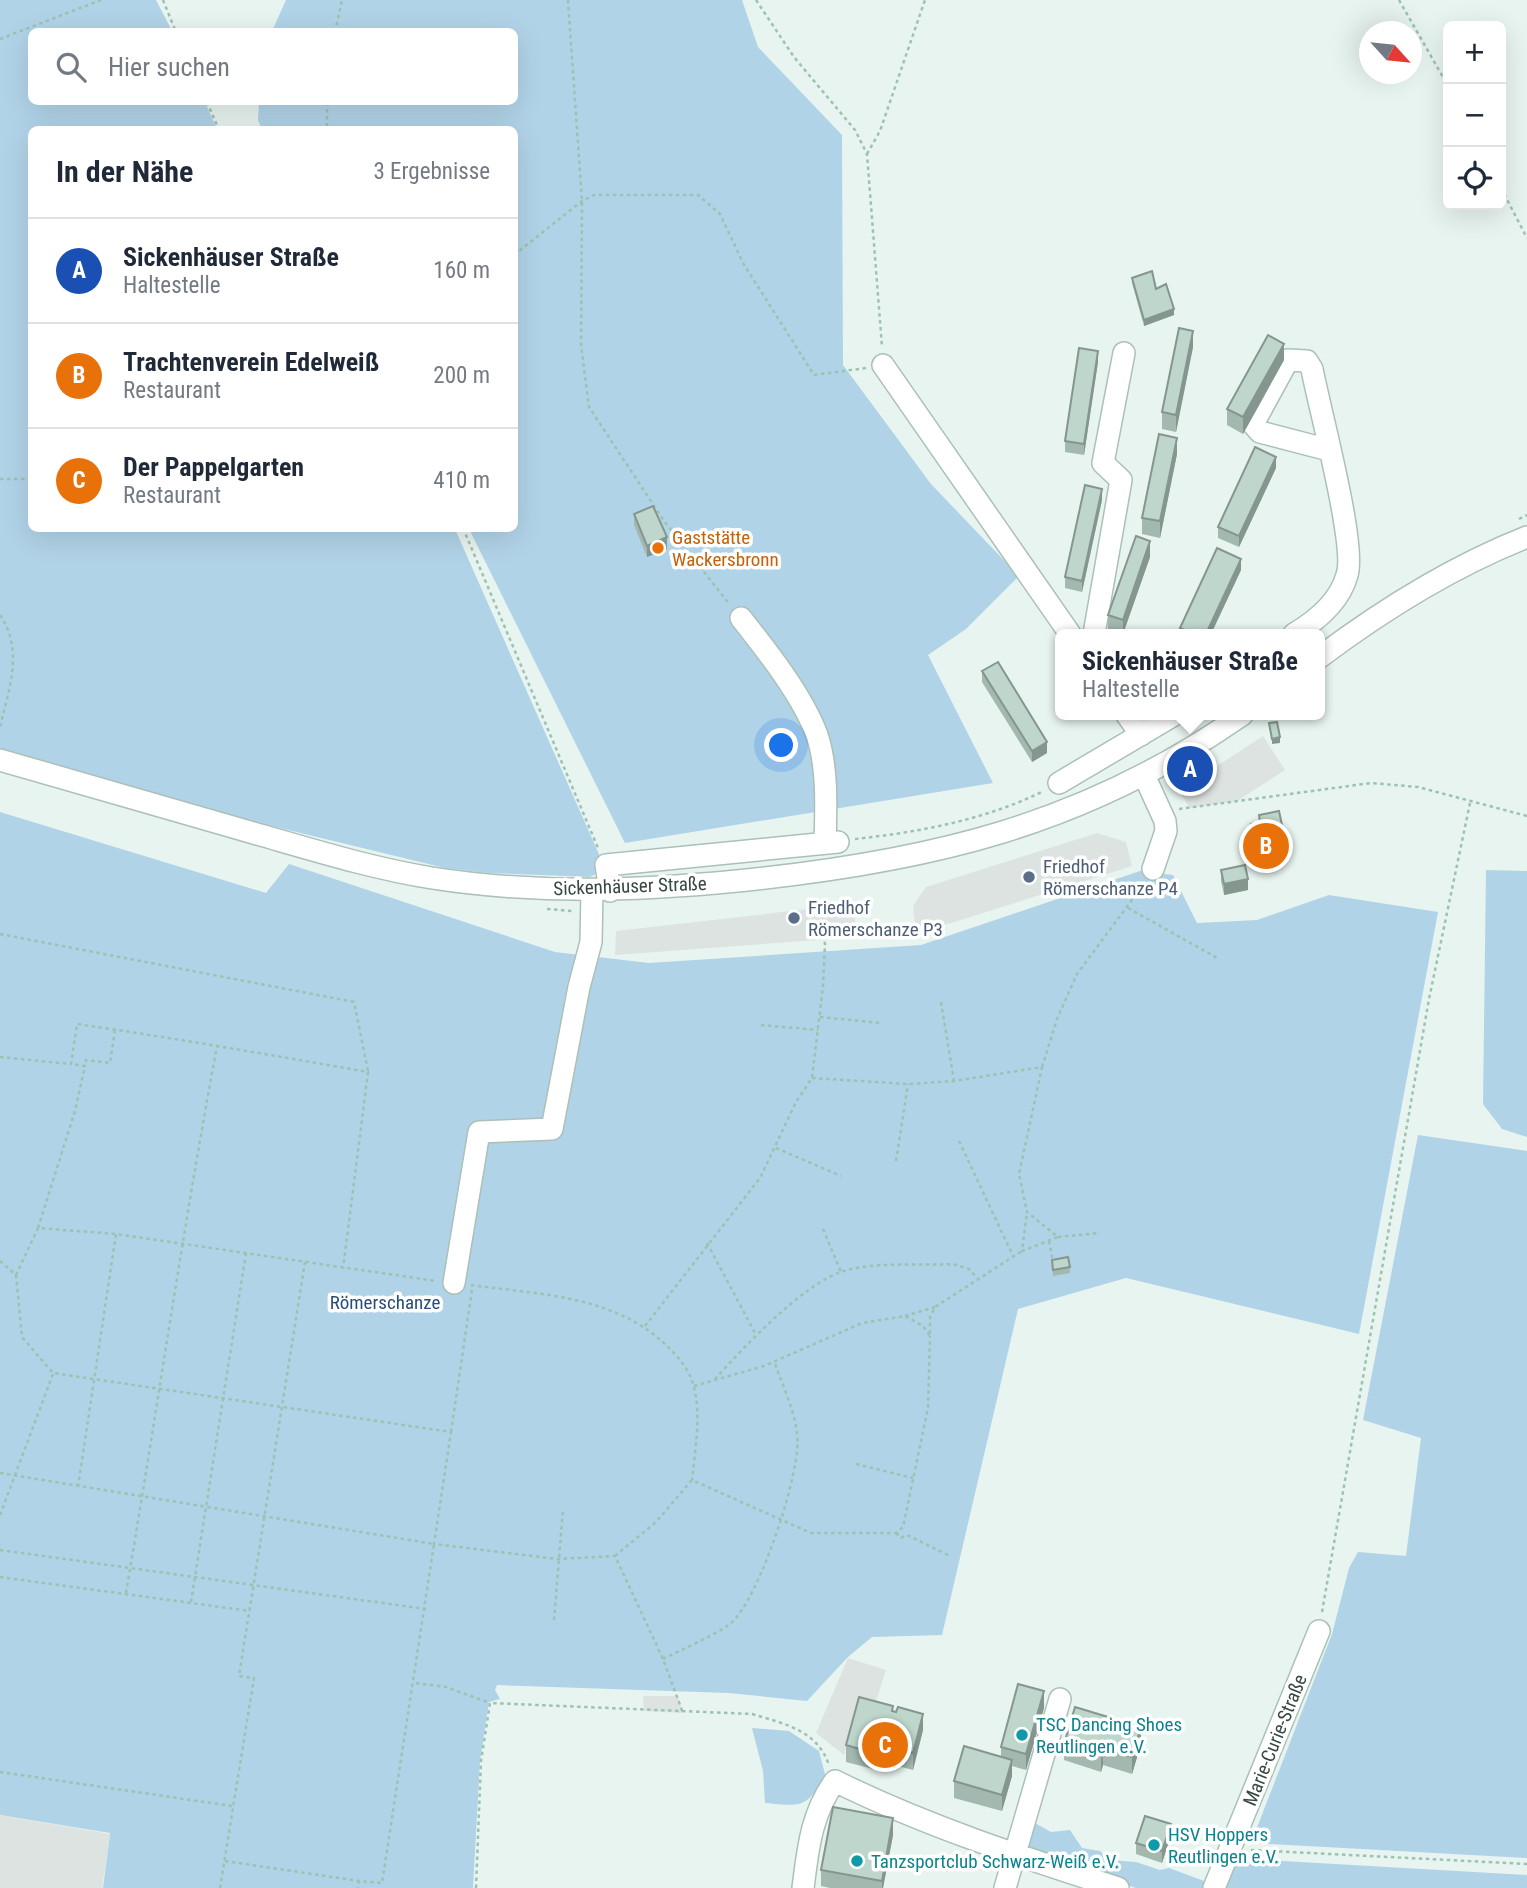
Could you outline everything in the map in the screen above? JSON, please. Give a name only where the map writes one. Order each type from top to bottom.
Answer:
[{"type":"street","points":[[1095,629],[1121,480],[1103,463],[1124,353]]},
{"type":"street","points":[[1303,629],[1313,623],[1337,596],[1348,574],[1348,547],[1329,450],[1312,369],[1307,361],[1288,360],[1253,425],[1260,432],[1329,450]]},
{"type":"street","points":[[883,365],[1067,629]]},
{"type":"street","points":[[1325,654],[1419,590],[1494,550],[1527,537]]},
{"type":"street","points":[[463,1284],[479,1132],[552,1129],[606,865],[831,842],[817,735],[772,659],[741,618]]},
{"type":"street","points":[[1130,720],[1141,735]]},
{"type":"street","points":[[1059,783],[1166,720]]},
{"type":"street","name":"Sickenhäuser Straße","points":[[0,760],[400,872],[496,887],[598,897],[784,876],[922,855],[1031,824],[1144,775],[1233,720]]},
{"type":"street","points":[[1144,775],[1162,811],[1166,831],[1153,869]]},
{"type":"street","name":"Marie-Curie-Straße","points":[[1214,1888],[1319,1631]]},
{"type":"street","points":[[1005,1888],[1060,1699]]},
{"type":"street","points":[[803,1888],[811,1831],[821,1800],[835,1782],[1013,1854],[1118,1888]]},
{"type":"path","points":[[28,28],[101,0]]},
{"type":"path","points":[[163,0],[174,28]]},
{"type":"path","points":[[336,28],[342,0]]},
{"type":"path","points":[[568,0],[582,201],[581,345],[589,407],[679,541],[741,618]]},
{"type":"path","points":[[518,253],[582,201],[594,195],[698,195],[720,214],[743,263],[814,375],[883,365],[867,154],[855,130],[794,57],[756,0]]},
{"type":"path","points":[[867,154],[880,131],[925,0]]},
{"type":"path","points":[[1399,0],[1447,84]]},
{"type":"path","points":[[0,39],[28,28]]},
{"type":"path","points":[[208,105],[217,126]]},
{"type":"path","points":[[327,105],[327,126]]},
{"type":"path","points":[[1506,198],[1527,239]]},
{"type":"path","points":[[0,479],[28,479]]},
{"type":"path","points":[[465,532],[606,865]]},
{"type":"path","points":[[0,615],[14,645],[11,677],[0,727]]},
{"type":"path","points":[[831,842],[961,821],[1007,809],[1059,783]]},
{"type":"path","points":[[1162,811],[1371,783],[1418,787],[1527,816]]},
{"type":"path","points":[[1319,1631],[1429,999],[1470,803]]},
{"type":"path","points":[[1022,1251],[1027,1212],[1019,1174],[1042,1067],[1057,1019],[1077,974],[1128,908],[1153,869]]},
{"type":"path","points":[[534,908],[598,897]]},
{"type":"path","points":[[1128,908],[1219,959]]},
{"type":"path","points":[[645,1326],[760,1178],[796,1102],[812,1078],[825,944],[822,926]]},
{"type":"path","points":[[0,934],[354,1002],[368,1072],[343,1269]]},
{"type":"path","points":[[941,1002],[954,1081]]},
{"type":"path","points":[[820,1017],[881,1023]]},
{"type":"path","points":[[71,1064],[77,1024],[368,1072]]},
{"type":"path","points":[[761,1025],[818,1030]]},
{"type":"path","points":[[115,1030],[110,1063],[86,1060],[75,1111],[38,1228],[16,1275],[23,1337],[53,1373],[451,1432]]},
{"type":"path","points":[[126,1593],[143,1499],[180,1243],[217,1046]]},
{"type":"path","points":[[0,1057],[85,1066]]},
{"type":"path","points":[[812,1078],[908,1084],[954,1081],[1042,1067]]},
{"type":"path","points":[[896,1161],[908,1084]]},
{"type":"path","points":[[959,1142],[1013,1256]]},
{"type":"path","points":[[776,1148],[841,1176]]},
{"type":"path","points":[[1027,1212],[1058,1237]]},
{"type":"path","points":[[0,1473],[143,1499],[435,1544],[557,1559],[615,1556],[656,1522],[692,1480],[696,1427],[694,1386],[689,1371],[645,1326],[610,1308],[577,1300],[343,1269],[116,1234],[38,1228]]},
{"type":"path","points":[[823,1229],[841,1272]]},
{"type":"path","points":[[694,1386],[775,1361],[862,1322],[905,1316],[935,1307],[1013,1256],[1058,1237],[1100,1233]]},
{"type":"path","points":[[77,1488],[116,1234]]},
{"type":"path","points":[[1049,1241],[1054,1265]]},
{"type":"path","points":[[707,1243],[756,1333]]},
{"type":"path","points":[[191,1602],[246,1253]]},
{"type":"path","points":[[0,1261],[16,1275]]},
{"type":"path","points":[[220,1888],[254,1678],[239,1676],[305,1262]]},
{"type":"path","points":[[712,1381],[756,1333],[819,1284],[841,1272],[953,1264],[969,1269],[977,1278]]},
{"type":"path","points":[[225,1861],[382,1883],[451,1432],[463,1284]]},
{"type":"path","points":[[692,1480],[811,1533],[896,1533],[903,1527],[928,1408],[930,1317],[935,1307]]},
{"type":"path","points":[[905,1316],[923,1326],[930,1336]]},
{"type":"path","points":[[663,1659],[731,1623],[752,1589],[782,1520],[795,1462],[798,1434],[775,1361]]},
{"type":"path","points":[[0,1515],[53,1373]]},
{"type":"path","points":[[856,1464],[913,1478]]},
{"type":"path","points":[[555,1620],[557,1559],[563,1509]]},
{"type":"path","points":[[903,1527],[907,1535],[948,1555]]},
{"type":"path","points":[[896,1533],[901,1538],[907,1535]]},
{"type":"path","points":[[0,1550],[426,1609]]},
{"type":"path","points":[[615,1556],[663,1659],[683,1713]]},
{"type":"path","points":[[0,1577],[250,1611]]},
{"type":"path","points":[[414,1683],[446,1687],[490,1703],[752,1714],[793,1726],[823,1748],[835,1782]]},
{"type":"path","points":[[476,1888],[481,1761],[490,1703]]},
{"type":"path","points":[[0,1772],[232,1806]]},
{"type":"path","points":[[1231,1849],[1527,1864]]},
{"type":"path","points":[[358,1888],[359,1881]]},
{"type":"green space","points":[[0,0],[156,0],[170,28],[28,28],[28,105],[206,105],[216,126],[28,126],[28,532],[456,532],[602,861],[600,872],[590,877],[488,873],[445,868],[0,760]]},
{"type":"green space","points":[[286,0],[742,0],[758,47],[842,135],[843,365],[931,484],[1019,576],[966,629],[928,655],[993,783],[625,843],[470,532],[518,532],[518,126],[260,126],[258,120],[259,105],[518,105],[518,28],[273,28]]},
{"type":"green space","name":"Römerschanze","points":[[0,812],[266,893],[289,864],[555,952],[649,963],[921,945],[1140,871],[1173,875],[1197,923],[1257,920],[1329,895],[1438,912],[1359,1334],[1126,1278],[1018,1309],[942,1635],[872,1637],[848,1657],[807,1701],[729,1693],[497,1685],[495,1690],[500,1699],[489,1702],[480,1761],[473,1888],[103,1888],[110,1833],[0,1815]]},
{"type":"green space","points":[[1486,870],[1527,871],[1527,1137],[1502,1129],[1483,1104]]},
{"type":"green space","points":[[1418,1135],[1527,1151],[1527,1858],[1251,1843],[1332,1634],[1349,1568],[1358,1552],[1406,1556],[1421,1438],[1363,1420]]},
{"type":"green space","points":[[752,1728],[789,1731],[819,1751],[826,1778],[807,1800],[794,1805],[765,1803],[763,1771]]},
{"type":"green space","points":[[1033,1822],[1051,1832],[1070,1830],[1082,1848],[1100,1851],[1110,1860],[1136,1862],[1160,1870],[1169,1868],[1204,1881],[1206,1888],[1136,1888],[1019,1851]]},
{"type":"green space","points":[[1229,1858],[1527,1875],[1527,1888],[1216,1888]]},
{"type":"shaded area","points":[[1263,736],[1285,770],[1237,801],[1190,808],[1179,791]]},
{"type":"shaded area","name":"Friedhof Römerschanze P4","points":[[1097,833],[1126,842],[1132,866],[916,934],[913,906],[926,887]]},
{"type":"shaded area","name":"Friedhof Römerschanze P3","points":[[853,904],[857,937],[615,955],[616,931]]},
{"type":"shaded area","points":[[848,1658],[886,1670],[872,1714],[857,1710],[844,1755],[816,1733]]},
{"type":"shaded area","points":[[643,1696],[678,1696],[683,1713],[644,1711]]},
{"type":"shaded area","points":[[0,1815],[110,1834],[102,1888],[0,1888]]},
{"type":"building","points":[[1152,271],[1156,289],[1166,284],[1174,309],[1144,320],[1132,278]]},
{"type":"building","points":[[1179,328],[1193,331],[1176,415],[1162,412]]},
{"type":"building","points":[[1268,335],[1284,344],[1243,417],[1227,409]]},
{"type":"building","points":[[1079,348],[1098,351],[1084,444],[1065,441]]},
{"type":"building","points":[[1159,434],[1177,438],[1160,521],[1142,518]]},
{"type":"building","points":[[1255,447],[1276,457],[1239,536],[1218,527]]},
{"type":"building","points":[[1085,485],[1102,489],[1082,581],[1065,577]]},
{"type":"building","points":[[653,506],[667,537],[647,546],[634,514]]},
{"type":"building","points":[[1136,536],[1150,541],[1123,620],[1108,615]]},
{"type":"building","points":[[1217,548],[1241,559],[1208,629],[1180,628]]},
{"type":"building","points":[[998,662],[1047,742],[1032,751],[982,671]]},
{"type":"building","points":[[1277,722],[1280,737],[1272,739],[1269,723]]},
{"type":"building","points":[[1279,811],[1287,848],[1258,854],[1251,824],[1260,822],[1259,815]]},
{"type":"building","points":[[1245,865],[1248,879],[1224,884],[1221,870]]},
{"type":"building","points":[[1068,1257],[1070,1267],[1053,1270],[1052,1260]]},
{"type":"building","name":"TSC Dancing Shoes Reutlingen e.V.","points":[[1018,1684],[1044,1691],[1026,1754],[1001,1747]]},
{"type":"building","points":[[859,1697],[893,1706],[892,1711],[896,1712],[898,1707],[923,1714],[913,1753],[875,1743],[873,1753],[846,1745]]},
{"type":"building","points":[[1075,1707],[1141,1727],[1132,1757],[1103,1748],[1101,1755],[1064,1744]]},
{"type":"building","points":[[964,1746],[1012,1760],[1002,1795],[954,1781]]},
{"type":"building","name":"Tanzsportclub Schwarz-Weiß e.V.","points":[[833,1807],[893,1818],[882,1881],[821,1870]]},
{"type":"building","points":[[1145,1816],[1171,1824],[1162,1851],[1136,1843]]},
{"type":"place","name":"Gaststätte Wackersbronn","points":[[658,548]]},
{"type":"place","name":"Sickenhäuser Straße","points":[[1190,769]]},
{"type":"place","name":"Trachtenverein Edelweiß","points":[[1266,846]]},
{"type":"place","name":"Friedhof Römerschanze P4","points":[[1029,877]]},
{"type":"place","name":"Friedhof Römerschanze P3","points":[[794,918]]},
{"type":"place","name":"TSC Dancing Shoes Reutlingen e.V.","points":[[1022,1735]]},
{"type":"place","name":"Der Pappelgarten","points":[[885,1745]]},
{"type":"place","name":"HSV Hoppers Reutlingen e.V.","points":[[1154,1845]]},
{"type":"place","name":"Tanzsportclub Schwarz-Weiß e.V.","points":[[857,1861]]}]
